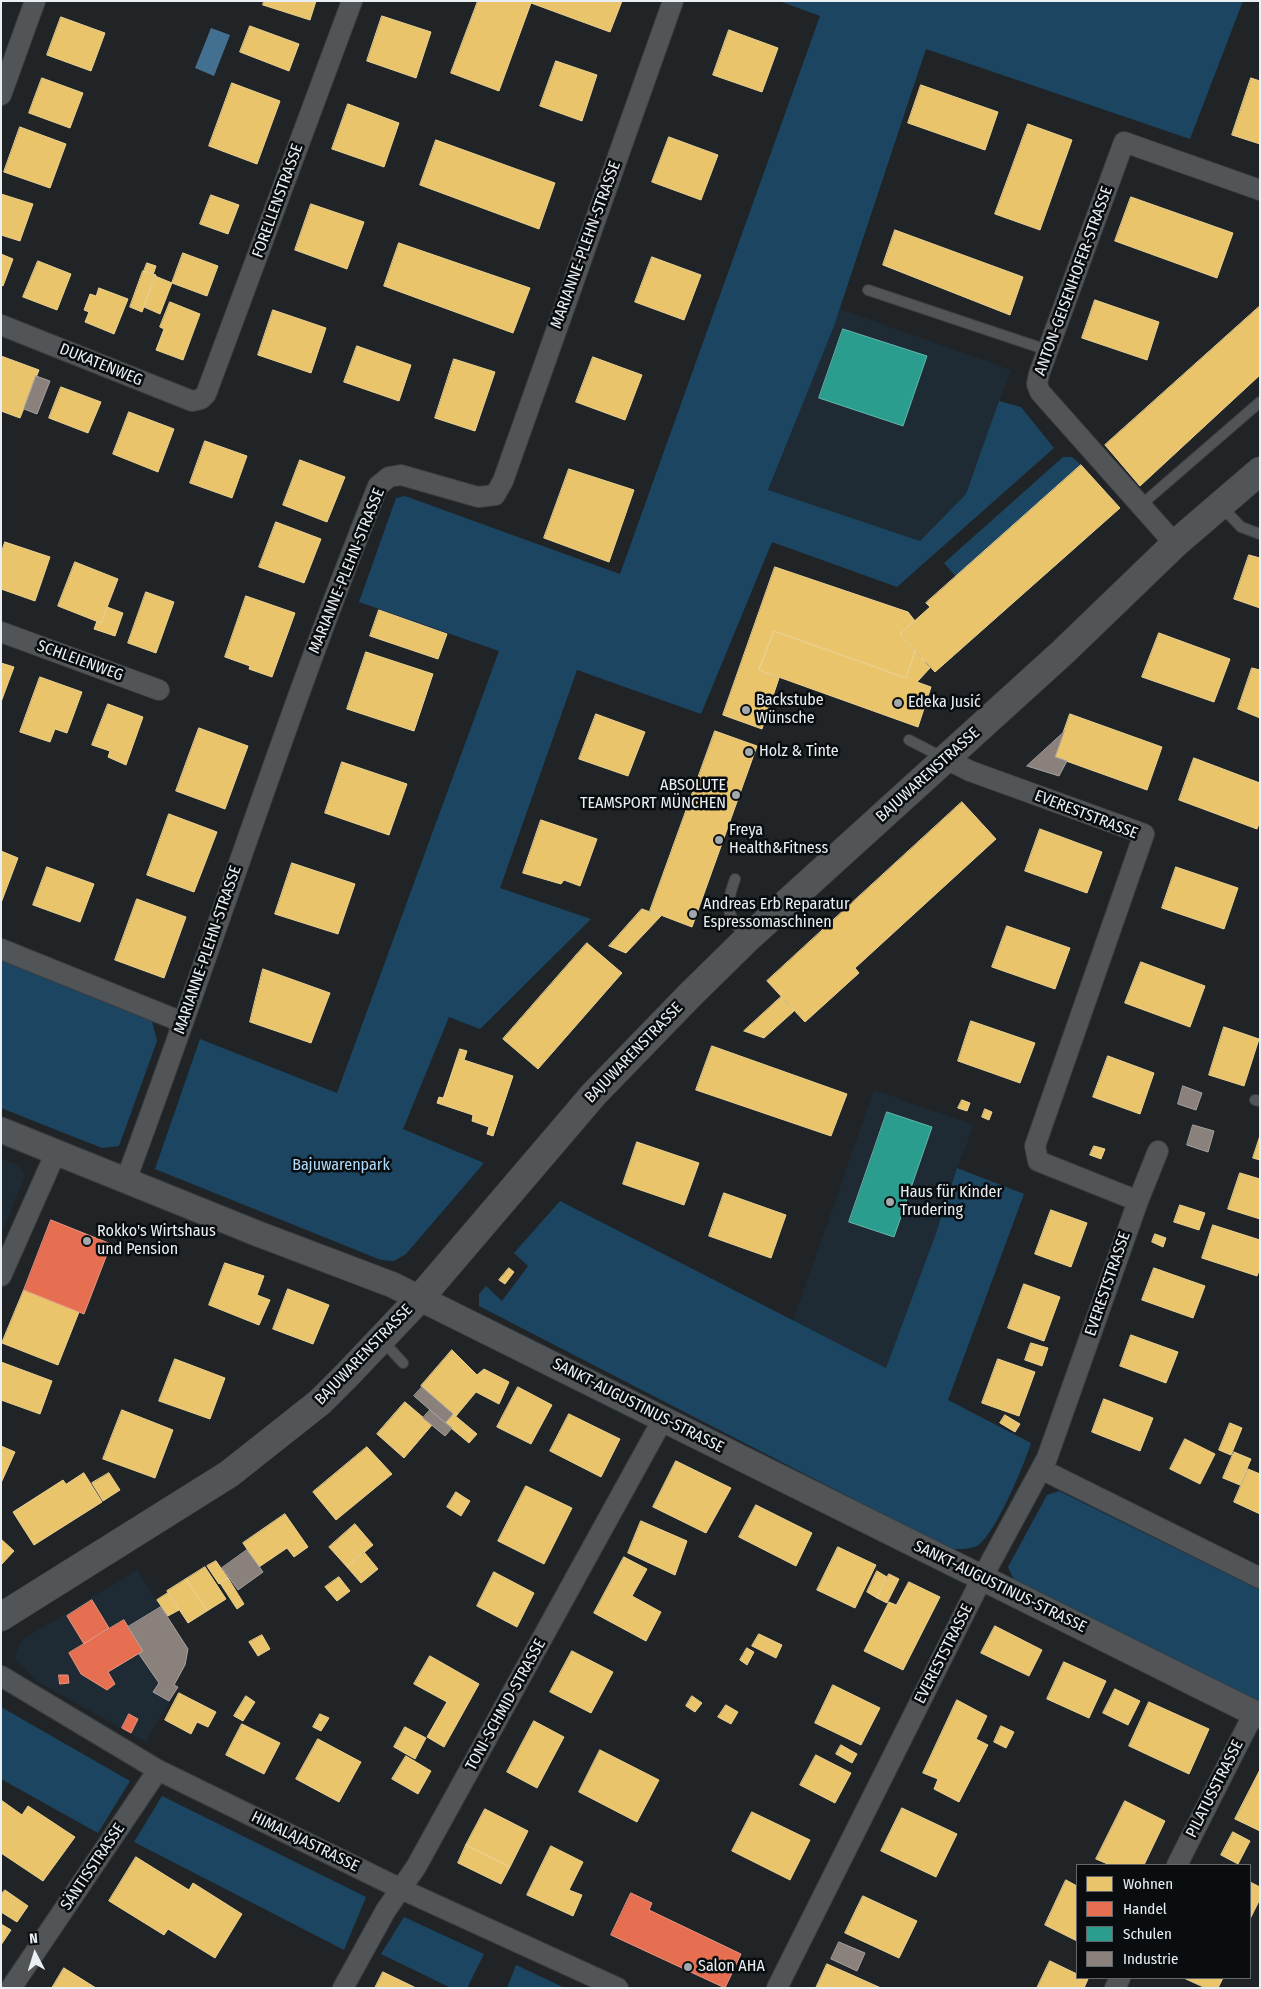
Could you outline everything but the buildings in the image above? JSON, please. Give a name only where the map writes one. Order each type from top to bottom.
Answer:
[{"type":"main road","name":"BAJUWARENSTRASSE","points":[[1,1617],[228,1474],[320,1402],[420,1298],[594,1094],[690,995],[747,939],[1063,652],[1175,544],[1260,471]]},
{"type":"street","points":[[1,95],[35,1]]},
{"type":"street","name":"FORELLENSTRASSE","points":[[201,399],[206,394],[352,1]]},
{"type":"street","name":"MARIANNE-PLEHN-STRASSE","points":[[126,1180],[337,588],[378,486],[389,477],[401,474],[478,497],[495,495],[503,481],[673,1]]},
{"type":"street","name":"ANTON-GEISENHOFER-STRASSE","points":[[1175,544],[1040,392],[1038,388],[1039,374],[1124,142],[1260,190]]},
{"type":"street","name":"DUKATENWEG","points":[[1,325],[192,401],[201,399]]},
{"type":"street","name":"SCHLEIENWEG","points":[[1,632],[159,690]]},
{"type":"street","name":"EVERESTSTRASSE","points":[[946,759],[970,771],[1144,834],[1036,1146],[1038,1161],[1138,1201]]},
{"type":"street","points":[[1,949],[182,1022]]},
{"type":"street","name":"SANKT-AUGUSTINUS-STRASSE","points":[[1,1130],[393,1285],[1257,1715]]},
{"type":"street","name":"EVERESTSTRASSE","points":[[777,1988],[982,1578],[1041,1469],[1052,1444],[1138,1201],[1158,1151]]},
{"type":"street","points":[[1,1276],[56,1152]]},
{"type":"street","name":"TONI-SCHMID-STRASSE","points":[[343,1988],[386,1910],[416,1867],[663,1419]]},
{"type":"street","points":[[1041,1469],[1260,1578]]},
{"type":"street","name":"HIMALAJASTRASSE","points":[[1,1676],[158,1770],[401,1888],[618,1988]]},
{"type":"street","name":"PILATUSSTRASSE","points":[[1178,1864],[1257,1715]]},
{"type":"street","name":"SÄNTISSTRASSE","points":[[11,1988],[158,1770]]},
{"type":"lane","points":[[868,290],[1047,350]]},
{"type":"lane","points":[[1141,505],[1260,402]]},
{"type":"lane","points":[[1220,505],[1241,527],[1260,534]]},
{"type":"lane","points":[[909,740],[946,759]]},
{"type":"lane","points":[[735,879],[728,899],[730,917],[747,939]]},
{"type":"lane","points":[[381,1339],[403,1362]]},
{"type":"shaded area","points":[[211,28],[230,35],[214,76],[195,68]]},
{"type":"shaded area","points":[[840,309],[1011,370],[966,494],[920,541],[768,491]]},
{"type":"shaded area","name":"Haus für Kinder Trudering","points":[[874,1090],[974,1125],[886,1368],[793,1321]]},
{"type":"shaded area","points":[[1,1158],[20,1166],[25,1177],[1,1234]]},
{"type":"shaded area","points":[[137,1570],[188,1649],[185,1665],[174,1685],[178,1687],[146,1742],[36,1681],[14,1657],[22,1640]]},
{"type":"green space","name":"Bajuwarenpark","points":[[779,1],[1243,1],[1190,139],[926,49],[834,326],[768,490],[920,541],[966,494],[999,401],[1021,407],[1054,448],[897,587],[772,542],[701,714],[577,670],[500,888],[591,919],[480,1029],[449,1017],[403,1129],[484,1163],[406,1254],[394,1261],[381,1260],[155,1169],[200,1039],[337,1093],[499,651],[359,602],[396,498],[405,496],[620,574],[820,16]]},
{"type":"green space","points":[[1063,457],[1072,457],[1081,465],[956,577],[944,563]]},
{"type":"green space","points":[[1,960],[152,1021],[157,1041],[119,1146],[102,1148],[1,1108]]},
{"type":"green space","points":[[957,1168],[1024,1194],[948,1400],[1031,1443],[1016,1482],[1000,1515],[984,1540],[974,1547],[950,1549],[479,1306],[479,1294],[486,1286],[502,1301],[528,1266],[514,1253],[560,1201],[886,1368],[935,1236]]},
{"type":"green space","points":[[1059,1491],[1260,1590],[1260,1704],[1015,1582],[1008,1567],[1047,1495]]},
{"type":"green space","points":[[1,1707],[130,1781],[98,1833],[1,1779]]},
{"type":"green space","points":[[162,1796],[366,1897],[344,1950],[134,1842]]},
{"type":"green space","points":[[404,1917],[484,1954],[467,1988],[451,1988],[381,1954]]},
{"type":"green space","points":[[516,1965],[565,1988],[507,1988]]},
{"type":"place","name":"Edeka Jusić","points":[[898,703]]},
{"type":"place","name":"Backstube Wünsche","points":[[746,710]]},
{"type":"place","name":"Holz & Tinte","points":[[749,752]]},
{"type":"place","name":"ABSOLUTE TEAMSPORT MÜNCHEN","points":[[736,795]]},
{"type":"place","name":"Freya Health&Fitness","points":[[719,840]]},
{"type":"place","name":"Andreas Erb Reparatur Espressomaschinen","points":[[693,914]]},
{"type":"place","name":"Haus für Kinder Trudering","points":[[890,1202]]},
{"type":"place","name":"Rokko's Wirtshaus und Pension","points":[[87,1241]]},
{"type":"place","name":"Salon AHA","points":[[688,1967]]}]
